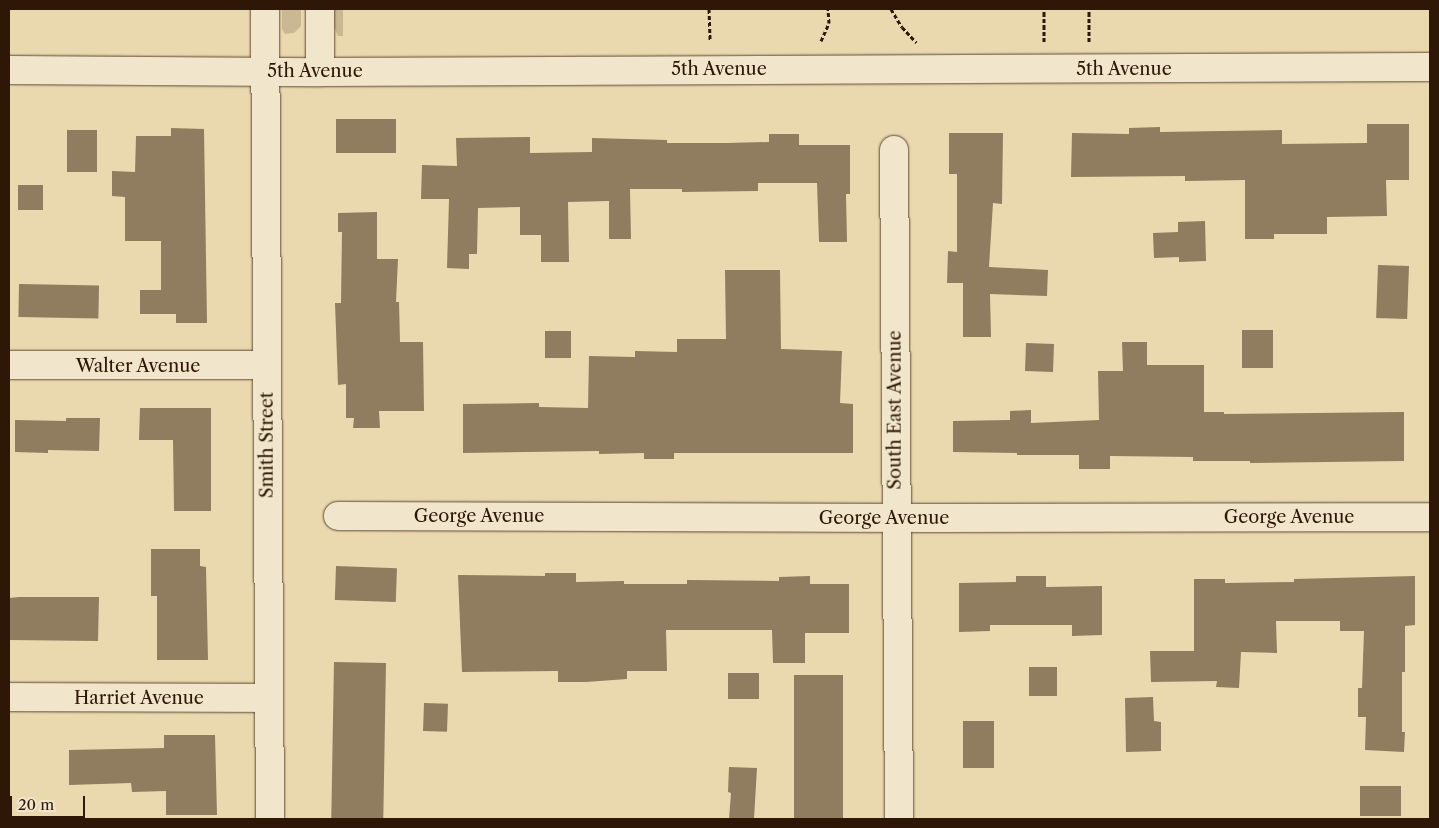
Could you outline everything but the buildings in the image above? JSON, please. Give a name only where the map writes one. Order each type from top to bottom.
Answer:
[{"type":"street","name":"Smith Street","points":[[265,9],[270,819]]},
{"type":"street","points":[[320,9],[320,72]]},
{"type":"street","name":"5th Avenue","points":[[9,70],[320,72],[1430,67]]},
{"type":"street","name":"South East Avenue","points":[[894,150],[899,819]]},
{"type":"street","name":"Walter Avenue","points":[[9,365],[266,366]]},
{"type":"street","name":"George Avenue","points":[[338,516],[896,518],[1430,516]]},
{"type":"street","name":"Harriet Avenue","points":[[9,697],[269,698]]},
{"type":"path","points":[[708,9],[710,40]]},
{"type":"path","points":[[821,41],[829,23],[828,9]]},
{"type":"path","points":[[891,9],[902,27],[916,42]]},
{"type":"path","points":[[1044,9],[1044,42]]},
{"type":"path","points":[[1089,9],[1089,42]]},
{"type":"shaded area","points":[[282,9],[301,9],[301,26],[294,33],[285,34],[282,29]]},
{"type":"shaded area","points":[[331,9],[343,9],[343,36],[338,36],[334,27]]}]
